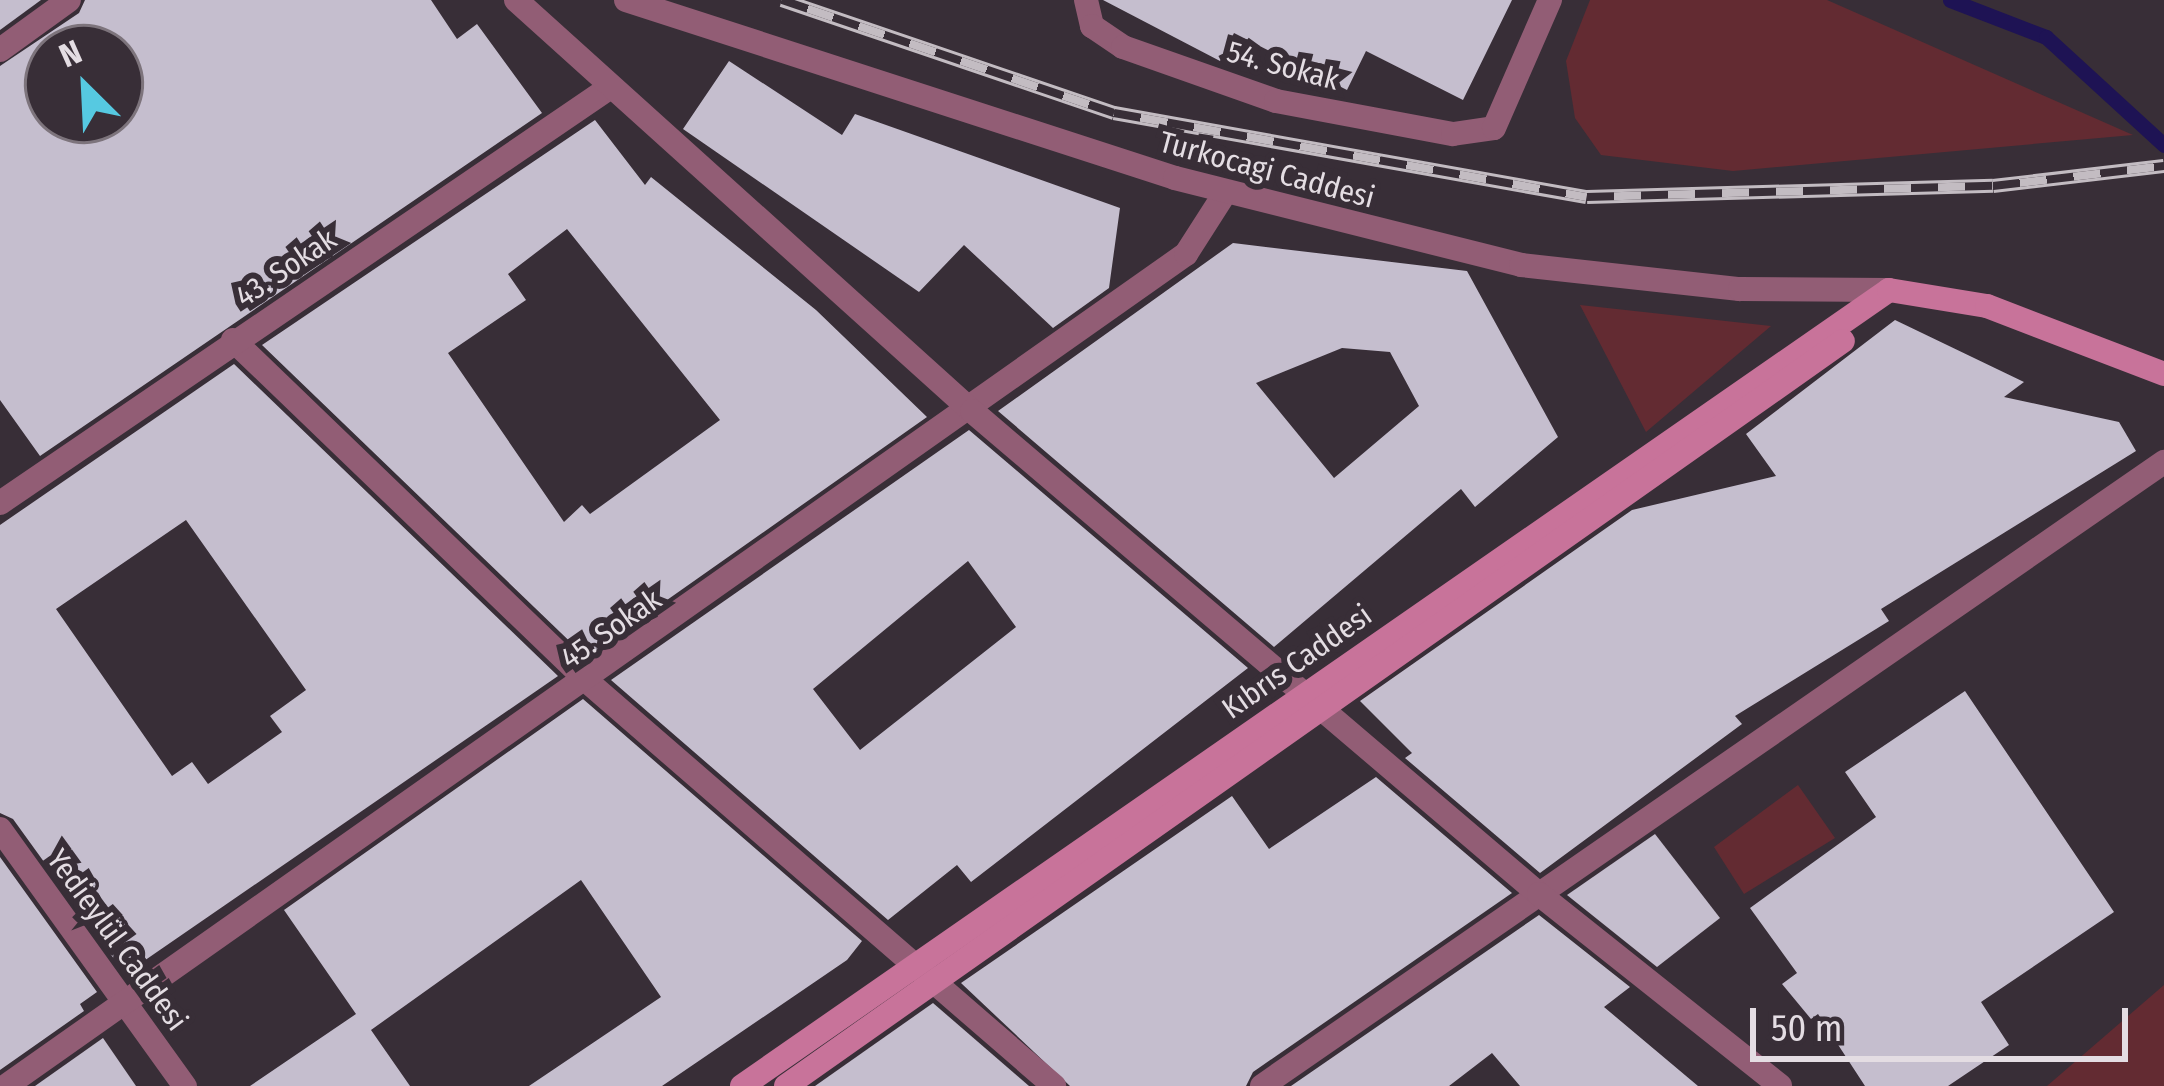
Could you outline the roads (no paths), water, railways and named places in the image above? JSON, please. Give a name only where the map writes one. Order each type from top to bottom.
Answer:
[{"type":"main road","points":[[1901,291],[1987,306],[2164,374]]},
{"type":"main road","name":"Kıbrıs Caddesi","points":[[742,1086],[911,963],[1312,699],[1901,291]]},
{"type":"main road","name":"Kıbrıs Caddesi","points":[[786,1086],[1312,699]]},
{"type":"street","points":[[0,50],[69,0]]},
{"type":"street","points":[[515,0],[972,411],[1539,894],[1780,1086]]},
{"type":"street","name":"Turkocagi Caddesi","points":[[626,0],[1225,193],[1521,265],[1740,290],[1901,291]]},
{"type":"street","name":"54. Sokak","points":[[1086,0],[1092,26],[1123,46],[1276,101],[1453,134],[1493,128],[1550,0]]},
{"type":"street","name":"43. Sokak","points":[[0,503],[609,88]]},
{"type":"street","name":"45. Sokak","points":[[6,1086],[972,411],[1186,254],[1225,193]]},
{"type":"street","points":[[233,340],[588,682],[1054,1086]]},
{"type":"street","points":[[1262,1086],[2164,462]]},
{"type":"street","name":"Yedieylül Caddesi","points":[[0,830],[185,1086]]},
{"type":"waterway","points":[[1950,0],[2046,37],[2164,145]]},
{"type":"railway","points":[[782,0],[1114,113],[1587,197],[1993,186],[2164,166]]}]
